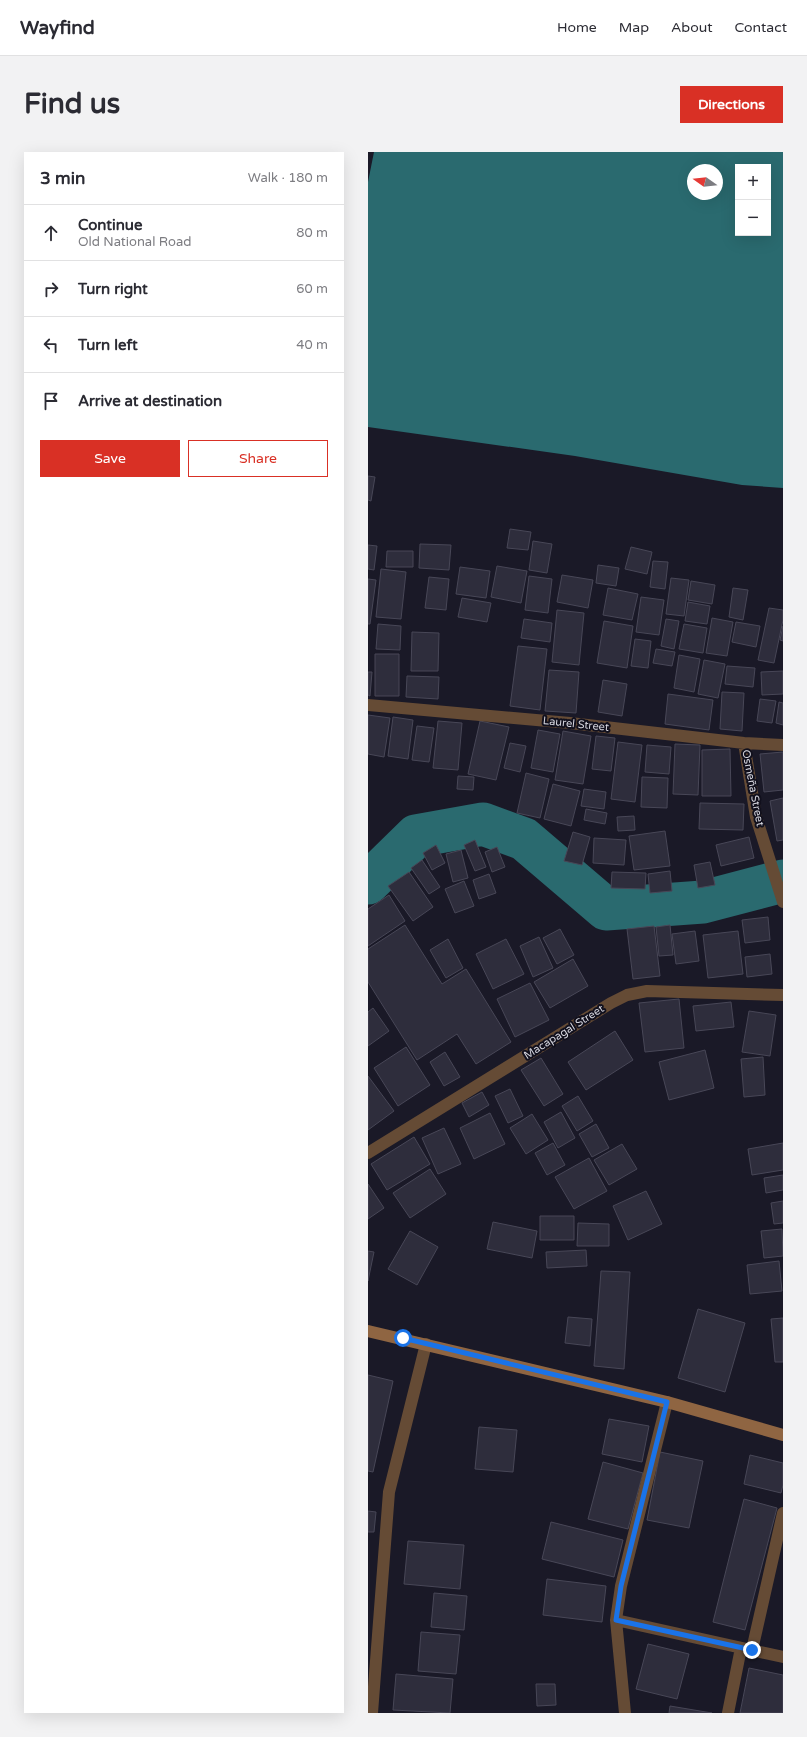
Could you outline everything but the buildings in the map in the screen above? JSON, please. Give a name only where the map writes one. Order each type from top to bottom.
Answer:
[{"type":"main road","points":[[368,1330],[667,1402],[783,1435]]},
{"type":"street","name":"Laurel Street","points":[[368,705],[570,723],[744,743],[783,745]]},
{"type":"street","name":"Osmeña Street","points":[[744,743],[756,817],[783,901]]},
{"type":"street","name":"Macapagal Street","points":[[368,1154],[611,1002],[627,995],[646,990],[783,995]]},
{"type":"street","points":[[372,1713],[389,1492],[426,1344]]},
{"type":"street","points":[[626,1713],[616,1620],[621,1586],[667,1402]]},
{"type":"street","points":[[728,1713],[783,1513]]},
{"type":"street","points":[[616,1620],[783,1657]]},
{"type":"shaded area","points":[[374,152],[783,152],[783,488],[742,485],[575,456],[368,427],[368,182]]},
{"type":"waterway","points":[[368,883],[416,836],[483,824],[524,839],[606,909],[703,902],[783,881]]},
{"type":"route","points":[[403,1338],[667,1402],[621,1586],[616,1620],[752,1650]]}]
